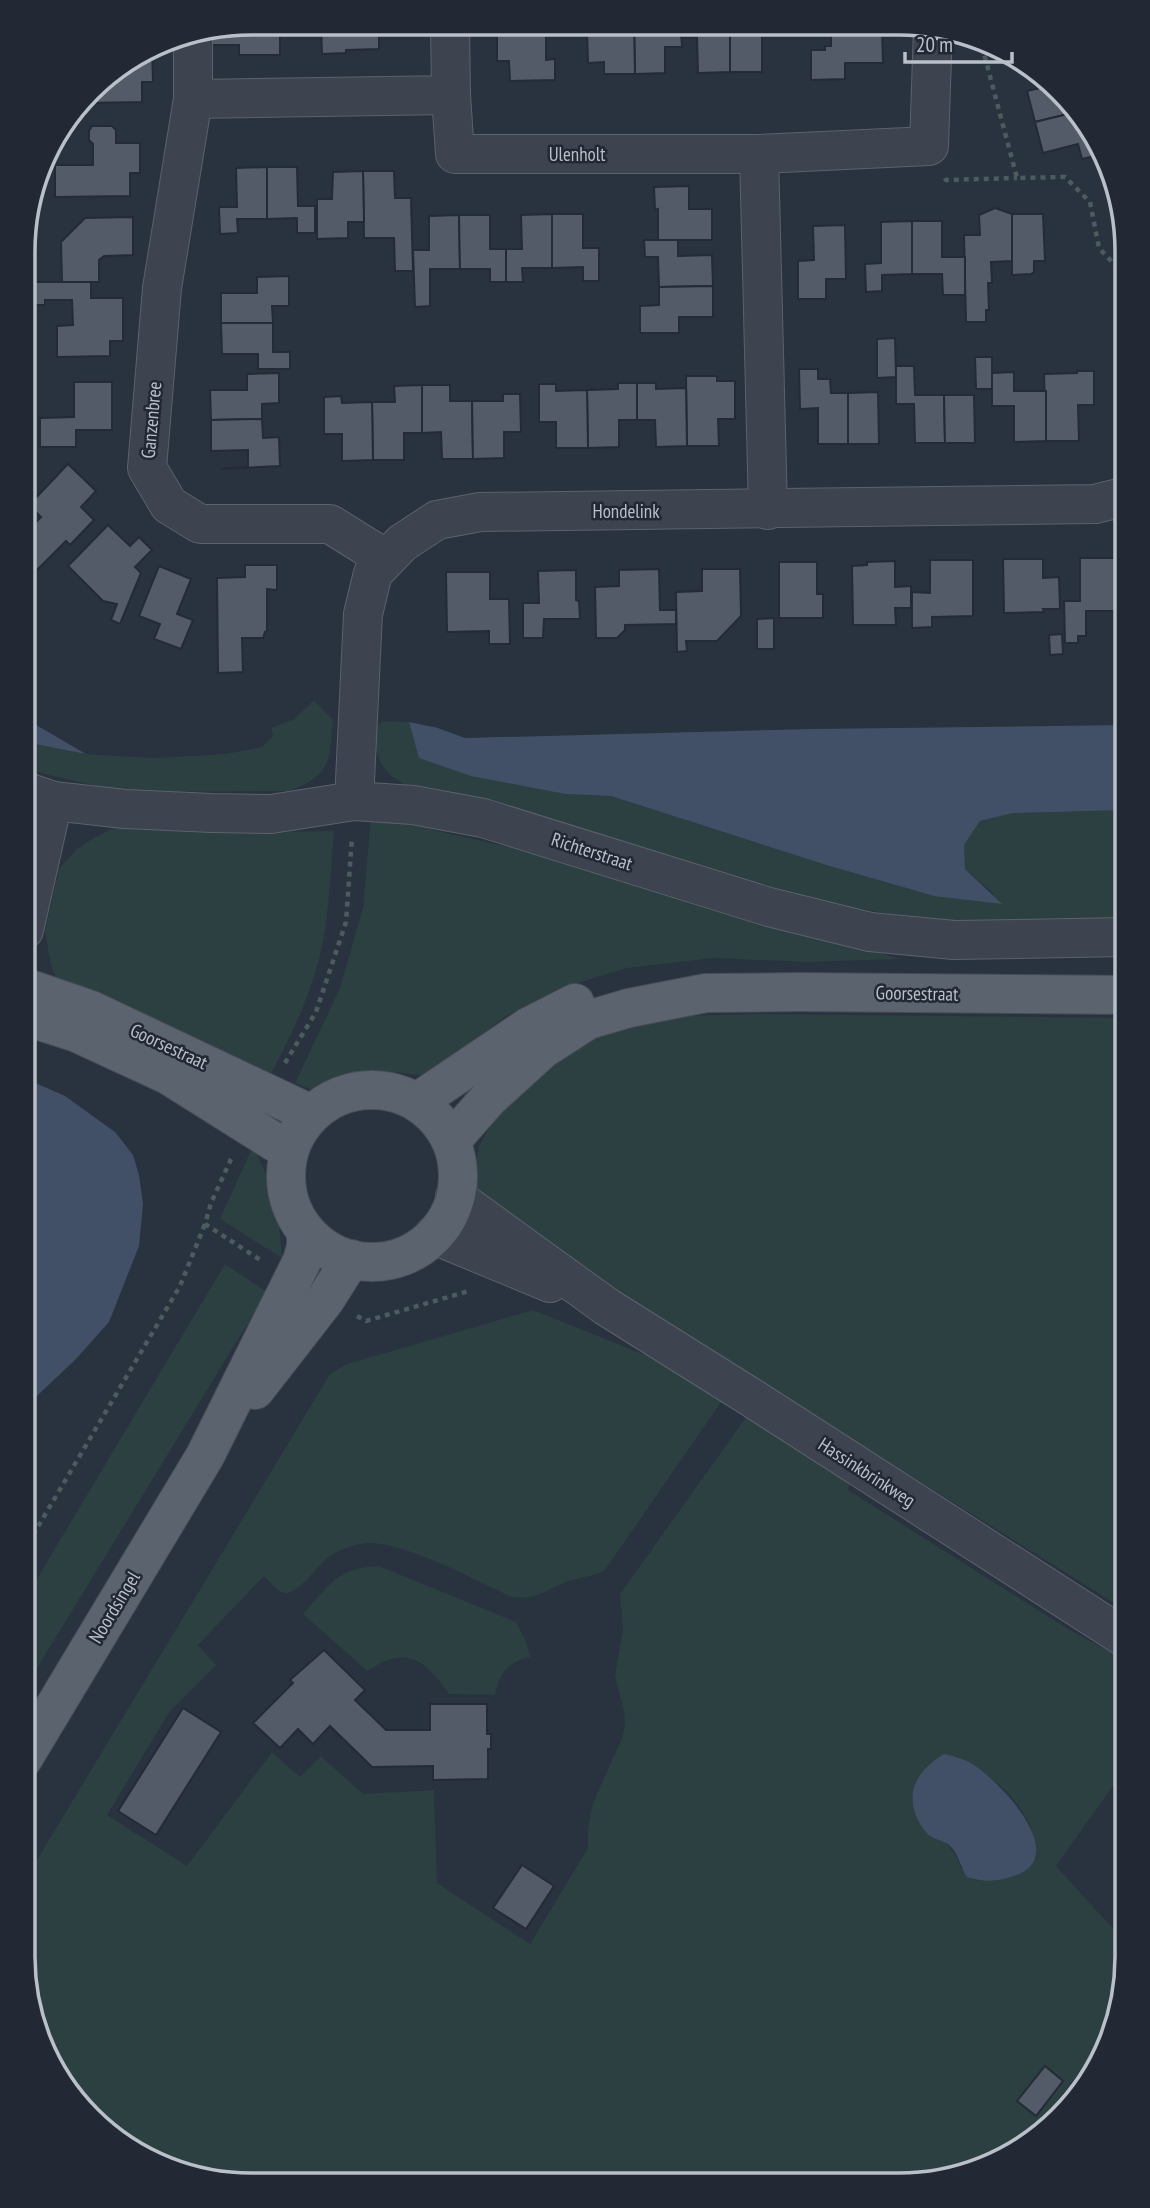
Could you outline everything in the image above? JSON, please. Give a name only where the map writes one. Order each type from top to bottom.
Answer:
[{"type":"main road","name":"Goorsestraat","points":[[417,1102],[528,1027],[584,998],[630,986],[660,984],[706,993]]},
{"type":"main road","name":"Goorsestraat","points":[[35,991],[91,1010],[181,1051],[257,1110],[289,1151]]},
{"type":"main road","name":"Goorsestraat","points":[[451,1142],[489,1098],[543,1049],[588,1020],[629,1008],[706,993],[1115,995]]},
{"type":"main road","name":"Goorsestraat","points":[[35,1020],[77,1033],[168,1075],[257,1110],[311,1114]]},
{"type":"main road","points":[[363,1090],[392,1092],[417,1102],[441,1124],[451,1142],[457,1163],[455,1197],[447,1217],[433,1236],[408,1254],[387,1261],[351,1259],[327,1250],[306,1232],[289,1201],[285,1179],[289,1151],[296,1134],[311,1114],[334,1098],[363,1090]]},
{"type":"main road","name":"Noordsingel","points":[[35,1739],[205,1456],[302,1261],[306,1232]]},
{"type":"main road","name":"Noordsingel","points":[[205,1456],[325,1300],[351,1259]]},
{"type":"street","points":[[193,99],[452,95],[450,35]]},
{"type":"street","points":[[929,146],[933,38]]},
{"type":"street","name":"Ganzenbree","points":[[193,43],[193,99],[162,288],[147,468],[169,505],[200,524],[330,524],[386,559]]},
{"type":"street","name":"Ulenholt","points":[[452,95],[455,154],[759,154],[929,146]]},
{"type":"street","points":[[759,154],[768,510]]},
{"type":"street","name":"Hondelink","points":[[355,801],[363,614],[373,573],[402,543],[436,520],[480,512],[1095,504],[1115,499]]},
{"type":"street","name":"Richterstraat","points":[[35,825],[38,796],[125,809],[259,814],[301,811],[355,801],[413,805],[482,818],[769,907],[870,932],[954,940],[1115,937]]},
{"type":"street","name":"Hassinkbrinkweg","points":[[455,1197],[607,1307],[1115,1631]]},
{"type":"street","name":"Hassinkbrinkweg","points":[[433,1236],[607,1307]]},
{"type":"path","points":[[984,52],[1017,178]]},
{"type":"path","points":[[929,146],[946,180],[1065,177],[1090,202],[1099,248],[1115,265]]},
{"type":"path","points":[[35,1532],[180,1286],[211,1203],[257,1110],[316,1012],[346,922],[355,801]]},
{"type":"path","points":[[205,1224],[291,1279]]},
{"type":"path","points":[[325,1300],[366,1321],[481,1287]]},
{"type":"shaded area","points":[[314,700],[333,720],[326,765],[314,779],[290,791],[125,792],[35,771],[35,744],[86,754],[154,758],[225,754],[262,747],[273,736],[271,728],[294,719]]},
{"type":"shaded area","points":[[382,721],[409,722],[419,758],[565,794],[611,796],[826,865],[934,896],[994,894],[965,869],[964,845],[980,821],[1013,813],[1115,810],[1115,923],[1026,925],[910,918],[831,903],[419,793],[392,776],[381,764],[373,732]]},
{"type":"shaded area","points":[[371,816],[504,846],[900,959],[807,962],[713,958],[627,968],[561,988],[506,1016],[427,1076],[387,1071],[349,1079],[324,1095],[295,1083],[340,988],[363,908]]},
{"type":"shaded area","points":[[126,826],[249,832],[334,831],[327,917],[316,969],[295,1026],[267,1081],[65,999],[51,966],[45,931],[59,869],[76,850],[89,841],[113,828]]},
{"type":"shaded area","points":[[753,1014],[1115,1018],[1115,1604],[495,1216],[473,1182],[479,1146],[488,1130],[506,1107],[559,1053],[648,1017]]},
{"type":"shaded area","points":[[253,1146],[277,1198],[282,1258],[220,1219]]},
{"type":"shaded area","points":[[225,1264],[267,1292],[35,1671],[35,1582]]},
{"type":"shaded area","points":[[533,1310],[640,1353],[697,1372],[728,1392],[605,1570],[591,1576],[566,1582],[534,1596],[512,1597],[414,1553],[375,1543],[344,1548],[333,1554],[290,1592],[279,1591],[264,1576],[198,1645],[216,1665],[170,1711],[107,1815],[187,1866],[272,1752],[300,1777],[321,1756],[363,1794],[434,1790],[437,1883],[530,1944],[588,1848],[588,1828],[593,1803],[622,1738],[624,1711],[615,1676],[623,1629],[620,1594],[752,1409],[852,1474],[848,1490],[1068,1629],[1115,1654],[1115,1783],[1056,1866],[1115,1931],[1115,1971],[1111,1999],[1099,2040],[1086,2064],[1045,2116],[1019,2137],[995,2151],[955,2166],[927,2171],[251,2173],[195,2166],[155,2151],[131,2137],[89,2099],[71,2077],[57,2053],[39,1999],[35,1971],[35,1863],[330,1374],[347,1364]],"holes":[[[955,1756],[998,1783],[1021,1810],[1030,1825],[1036,1858],[961,1868],[949,1847],[919,1819],[912,1795]]]},
{"type":"shaded area","points":[[379,1566],[516,1622],[526,1641],[530,1657],[510,1665],[499,1680],[495,1695],[449,1694],[423,1664],[404,1658],[381,1663],[367,1671],[303,1614],[328,1586],[344,1574],[365,1567]]},
{"type":"water","points":[[409,722],[438,728],[465,738],[813,729],[1115,725],[1115,810],[1013,813],[980,821],[964,845],[965,869],[1002,904],[934,896],[826,865],[611,796],[565,794],[471,776],[419,758]]},
{"type":"water","points":[[35,724],[86,754],[35,744]]},
{"type":"water","points":[[35,1083],[65,1096],[115,1132],[133,1155],[139,1175],[143,1204],[139,1246],[109,1322],[75,1360],[35,1398]]},
{"type":"water","points":[[944,1754],[957,1757],[981,1770],[1011,1800],[1034,1836],[1036,1852],[1030,1866],[1014,1876],[1002,1879],[967,1877],[952,1848],[923,1829],[914,1811],[913,1792],[920,1775]]},
{"type":"building","points":[[280,35],[280,55],[239,55],[239,45],[211,45],[211,39],[223,37]]},
{"type":"building","points":[[321,35],[379,35],[379,49],[322,54]]},
{"type":"building","points":[[497,35],[546,35],[546,60],[555,59],[555,80],[510,81],[509,61],[497,61]]},
{"type":"building","points":[[587,35],[634,35],[635,74],[604,74],[604,62],[588,63]]},
{"type":"building","points":[[634,35],[681,35],[682,47],[665,47],[665,73],[635,74]]},
{"type":"building","points":[[730,35],[730,72],[698,73],[697,37],[681,37]]},
{"type":"building","points":[[730,35],[778,35],[762,36],[762,72],[730,72]]},
{"type":"building","points":[[831,35],[882,35],[883,63],[845,63],[845,79],[811,80],[811,50],[825,50],[825,46],[831,46]]},
{"type":"building","points":[[152,59],[153,82],[142,82],[142,102],[94,103],[120,80]]},
{"type":"building","points":[[1040,88],[1066,115],[1035,122],[1027,91]]},
{"type":"building","points":[[1066,115],[1094,156],[1082,159],[1078,144],[1043,153],[1035,122]]},
{"type":"building","points":[[92,126],[112,126],[116,130],[116,143],[140,143],[140,173],[130,173],[130,196],[55,197],[55,165],[93,165],[93,144],[89,140]]},
{"type":"building","points":[[267,167],[267,219],[237,219],[238,233],[220,234],[219,207],[237,207],[236,168]]},
{"type":"building","points":[[267,167],[297,167],[298,206],[315,206],[315,233],[297,233],[297,218],[267,219]]},
{"type":"building","points":[[363,171],[394,171],[395,198],[411,198],[413,271],[395,271],[394,238],[364,238]]},
{"type":"building","points":[[363,171],[364,222],[348,222],[348,238],[317,239],[317,199],[332,199],[333,172]]},
{"type":"building","points":[[689,186],[689,209],[712,209],[712,240],[658,240],[658,209],[655,210],[654,187]]},
{"type":"building","points":[[995,208],[1012,214],[1012,261],[991,262],[992,283],[988,283],[989,310],[986,310],[986,322],[966,322],[964,235],[980,235],[979,215]]},
{"type":"building","points":[[552,214],[552,268],[522,268],[523,282],[506,282],[506,249],[522,249],[521,215]]},
{"type":"building","points":[[552,214],[583,214],[583,248],[599,248],[599,281],[583,281],[583,267],[552,268]]},
{"type":"building","points":[[1012,214],[1043,214],[1045,261],[1034,261],[1034,272],[1031,274],[1012,275]]},
{"type":"building","points":[[459,215],[460,269],[430,269],[430,306],[415,307],[413,250],[429,250],[429,216]]},
{"type":"building","points":[[459,215],[490,215],[490,249],[506,249],[506,282],[490,282],[490,269],[460,269]]},
{"type":"building","points":[[133,217],[133,255],[104,256],[99,260],[99,282],[62,282],[61,242],[85,218]]},
{"type":"building","points":[[912,221],[942,221],[942,257],[965,257],[965,295],[943,295],[942,274],[912,274]]},
{"type":"building","points":[[912,221],[912,274],[882,275],[882,291],[866,292],[865,264],[881,263],[881,222]]},
{"type":"building","points":[[845,225],[846,279],[826,279],[826,299],[798,299],[798,261],[814,260],[813,226]]},
{"type":"building","points":[[644,240],[678,240],[678,256],[712,255],[713,286],[659,287],[658,257],[645,257]]},
{"type":"building","points":[[289,276],[289,306],[272,306],[273,323],[221,323],[221,293],[257,293],[257,277]]},
{"type":"building","points":[[35,282],[91,282],[91,298],[123,298],[123,341],[110,341],[110,356],[57,357],[57,326],[73,325],[72,300],[45,300],[45,305],[35,305]]},
{"type":"building","points":[[713,286],[713,317],[679,317],[679,333],[640,333],[640,306],[659,305],[659,287]]},
{"type":"building","points":[[221,323],[273,323],[273,352],[290,352],[290,369],[258,369],[258,354],[222,354]]},
{"type":"building","points":[[895,338],[896,377],[877,378],[877,339]]},
{"type":"building","points":[[975,357],[992,357],[992,389],[976,389]]},
{"type":"building","points":[[896,366],[914,366],[915,395],[944,395],[945,443],[915,443],[914,404],[896,404]]},
{"type":"building","points":[[799,369],[818,369],[818,379],[830,379],[831,393],[848,393],[848,444],[818,444],[818,408],[800,409]]},
{"type":"building","points":[[1094,371],[1094,405],[1078,405],[1079,441],[1046,441],[1044,374]]},
{"type":"building","points":[[1014,372],[1014,391],[1046,391],[1046,441],[1014,442],[1014,406],[992,406],[992,373]]},
{"type":"building","points":[[279,373],[279,403],[262,404],[262,419],[211,420],[210,390],[247,390],[247,374]]},
{"type":"building","points":[[686,376],[717,376],[717,381],[735,381],[735,419],[718,419],[719,446],[687,446]]},
{"type":"building","points":[[74,382],[112,382],[112,430],[76,430],[76,447],[40,447],[40,418],[74,417]]},
{"type":"building","points":[[618,383],[637,383],[637,420],[619,420],[619,447],[588,448],[587,390],[618,389]]},
{"type":"building","points":[[637,383],[656,383],[656,389],[686,388],[687,446],[656,447],[655,420],[637,420]]},
{"type":"building","points":[[539,384],[556,384],[556,391],[587,390],[588,448],[556,448],[556,422],[539,422]]},
{"type":"building","points":[[422,385],[422,433],[404,433],[404,460],[373,460],[372,402],[395,402],[394,386]]},
{"type":"building","points":[[422,385],[450,385],[450,401],[472,401],[473,459],[442,459],[441,432],[422,433]]},
{"type":"building","points":[[878,392],[879,444],[848,444],[848,393]]},
{"type":"building","points":[[503,394],[520,394],[521,432],[504,432],[504,458],[473,459],[472,401],[503,401]]},
{"type":"building","points":[[944,395],[974,395],[975,443],[945,443]]},
{"type":"building","points":[[341,396],[342,403],[372,402],[373,460],[342,461],[342,434],[324,434],[324,397]]},
{"type":"building","points":[[262,419],[263,438],[279,437],[280,466],[221,469],[248,467],[248,450],[211,451],[211,420]]},
{"type":"building","points":[[68,464],[96,491],[81,507],[94,520],[70,545],[66,541],[35,572],[35,523],[41,517],[35,511],[35,499]]},
{"type":"building","points":[[108,525],[130,546],[139,537],[152,550],[135,567],[141,573],[120,624],[111,620],[117,604],[103,601],[68,566]]},
{"type":"building","points":[[1080,558],[1115,558],[1115,611],[1086,611],[1086,636],[1078,636],[1078,643],[1065,643],[1064,601],[1080,601]]},
{"type":"building","points":[[1003,559],[1043,559],[1043,578],[1059,577],[1060,609],[1004,613]]},
{"type":"building","points":[[930,560],[973,560],[973,616],[932,617],[932,627],[912,628],[912,592],[930,593]]},
{"type":"building","points":[[895,561],[895,587],[911,586],[911,608],[895,608],[896,625],[853,625],[852,566],[867,565],[867,562]]},
{"type":"building","points":[[779,562],[817,562],[817,594],[823,594],[823,618],[779,618]]},
{"type":"building","points":[[245,565],[277,565],[277,590],[267,589],[267,631],[263,638],[242,638],[243,672],[218,673],[217,578],[245,577]]},
{"type":"building","points":[[159,566],[191,579],[177,614],[193,620],[181,649],[154,639],[160,624],[139,616]]},
{"type":"building","points":[[659,569],[660,610],[676,610],[676,624],[625,625],[625,630],[617,638],[596,638],[595,587],[619,586],[619,570]]},
{"type":"building","points":[[702,569],[740,569],[741,616],[717,641],[686,641],[687,651],[677,652],[676,592],[702,591]]},
{"type":"building","points":[[576,570],[576,600],[579,601],[580,619],[544,619],[543,638],[523,638],[523,603],[539,603],[538,571]]},
{"type":"building","points":[[446,572],[490,572],[490,599],[509,599],[510,644],[489,644],[489,631],[447,632]]},
{"type":"building","points":[[774,618],[774,649],[757,649],[757,619]]},
{"type":"building","points":[[1062,634],[1063,654],[1050,655],[1049,635]]},
{"type":"building","points":[[324,1650],[365,1690],[355,1700],[386,1730],[430,1730],[430,1704],[487,1704],[487,1734],[491,1734],[488,1779],[433,1780],[433,1766],[372,1767],[330,1726],[313,1744],[298,1729],[280,1748],[253,1723],[293,1683],[290,1680]]},
{"type":"building","points":[[183,1708],[221,1732],[156,1835],[118,1811]]},
{"type":"building","points":[[522,1865],[554,1886],[526,1929],[493,1908]]},
{"type":"building","points":[[1045,2066],[1063,2081],[1036,2116],[1017,2101]]}]
